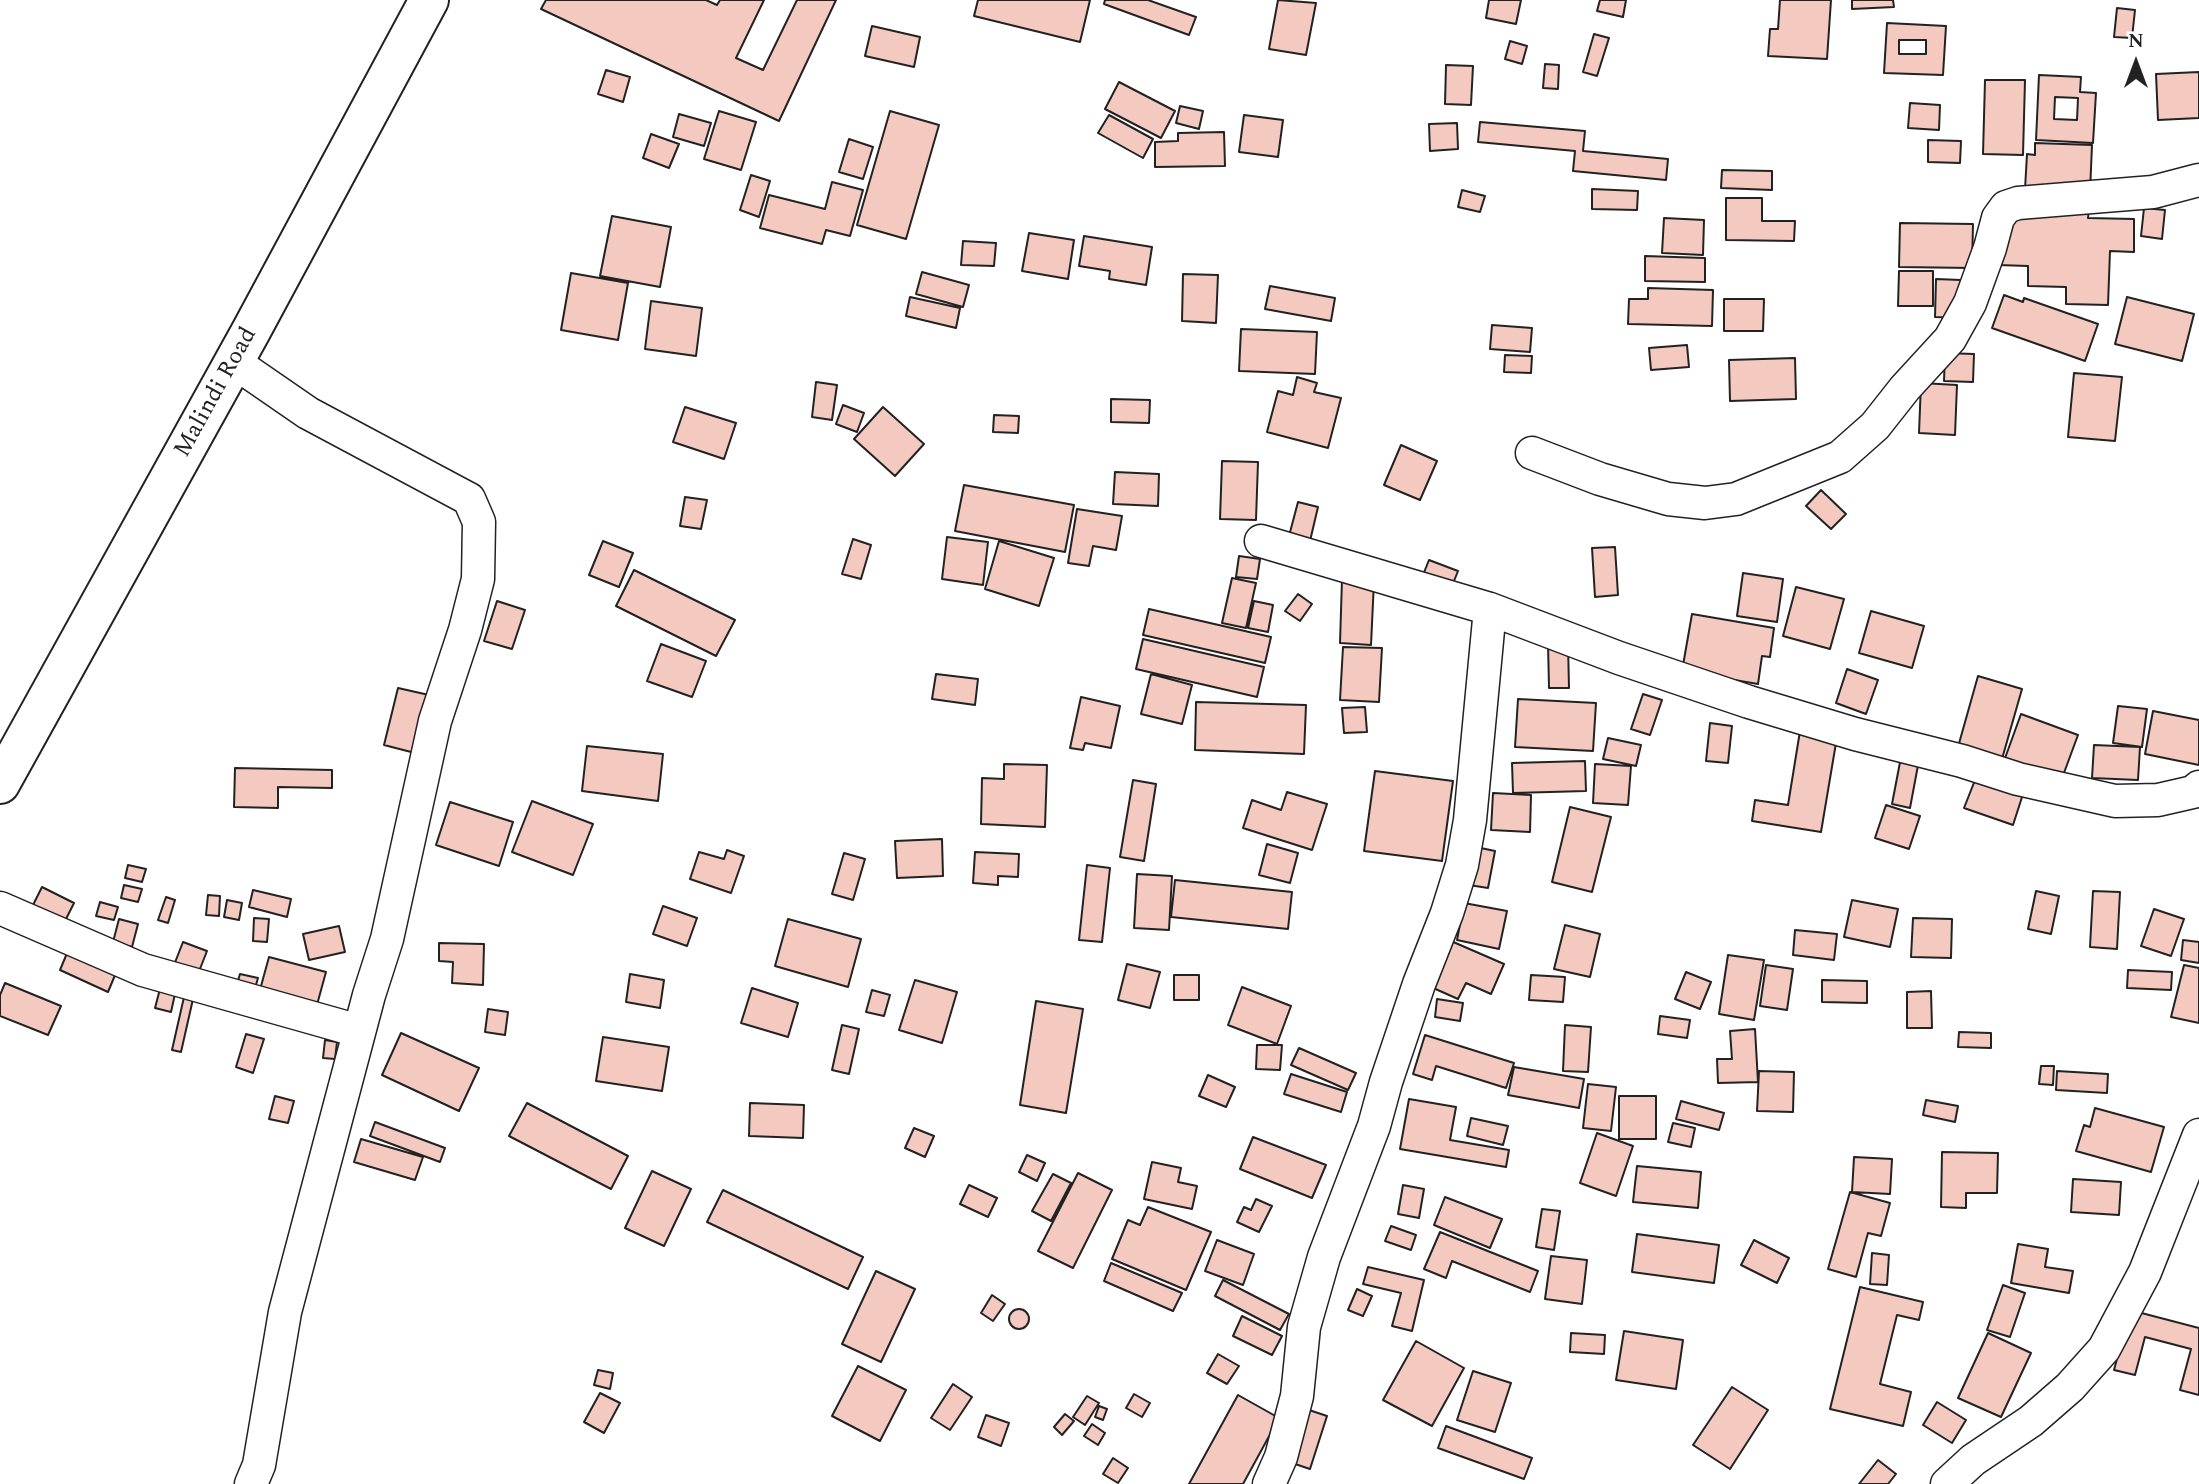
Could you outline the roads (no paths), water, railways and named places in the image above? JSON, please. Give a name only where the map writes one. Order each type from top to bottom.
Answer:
[{"type":"highway","name":"Malindi Road","points":[[0,784],[234,362],[429,0]]},
{"type":"street","points":[[1532,453],[1600,479],[1668,499],[1705,503],[1736,499],[1785,481],[1840,457],[1875,426],[1950,339],[1970,303],[1998,218],[2006,207],[2018,203],[2152,191],[2199,180]]},
{"type":"street","points":[[234,362],[308,413],[469,499],[479,522],[478,579],[465,630],[435,721],[387,939],[359,1031],[285,1312],[258,1465],[251,1484]]},
{"type":"street","points":[[1261,541],[1490,609],[1749,702],[2018,779],[2115,801],[2158,800],[2193,792],[2199,787]]},
{"type":"street","points":[[1269,1484],[1281,1457],[1297,1396],[1304,1327],[1324,1257],[1374,1126],[1415,995],[1447,913],[1462,865],[1470,820],[1490,609]]},
{"type":"street","points":[[0,908],[143,970],[359,1031]]},
{"type":"street","points":[[1947,1484],[1973,1460],[2031,1421],[2070,1387],[2104,1349],[2145,1272],[2199,1135]]}]
